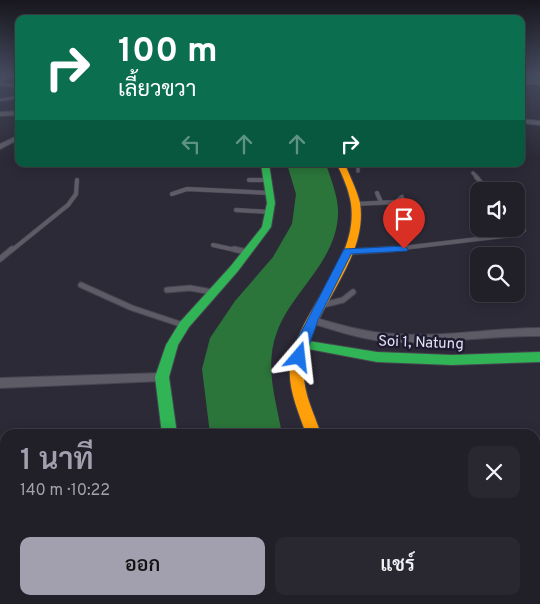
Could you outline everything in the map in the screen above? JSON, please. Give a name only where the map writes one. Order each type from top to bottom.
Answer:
[{"type":"street","points":[[0,114],[15,113]]},
{"type":"street","points":[[525,121],[540,123]]},
{"type":"street","points":[[0,148],[5,143],[15,139]]},
{"type":"street","points":[[169,429],[162,377],[172,345],[184,325],[266,227],[270,212],[271,193],[266,167]]},
{"type":"street","points":[[312,429],[303,401],[297,369],[302,344],[312,320],[348,252],[356,227],[355,204],[342,167]]},
{"type":"street","points":[[312,320],[354,332],[384,337],[420,337],[509,331],[540,332]]},
{"type":"street","name":"Soi 1, Natung","points":[[302,344],[395,358],[452,360],[540,356]]},
{"type":"street","points":[[2,379],[162,377]]},
{"type":"lane","points":[[473,173],[481,182]]},
{"type":"lane","points":[[0,259],[68,205],[76,194],[77,180]]},
{"type":"lane","points":[[249,180],[268,180]]},
{"type":"lane","points":[[172,194],[187,190],[271,193]]},
{"type":"lane","points":[[377,193],[381,202]]},
{"type":"lane","points":[[355,204],[396,202],[402,197]]},
{"type":"lane","points":[[396,202],[409,215]]},
{"type":"lane","points":[[236,210],[270,212]]},
{"type":"lane","points":[[348,252],[387,250],[506,237]]},
{"type":"lane","points":[[213,245],[247,252]]},
{"type":"lane","points":[[81,285],[132,308],[184,325]]},
{"type":"lane","points":[[167,290],[190,288],[212,292]]},
{"type":"lane","points":[[320,305],[338,303],[347,299],[353,292]]},
{"type":"shaded area","points":[[288,167],[327,167],[336,196],[338,215],[330,247],[322,262],[284,317],[273,345],[271,358],[272,383],[281,429],[209,429],[202,369],[210,338],[235,301],[273,257],[292,224],[296,194]]},
{"type":"traffic: fast","points":[[169,429],[162,377],[172,345],[184,325],[234,269],[266,227],[271,203],[265,167]]},
{"type":"traffic: fast","points":[[302,344],[377,357],[452,360],[540,357]]},
{"type":"traffic: slow","points":[[312,429],[300,393],[297,367],[308,327],[339,271],[348,252],[354,232],[356,211],[354,199],[342,167]]},
{"type":"route","points":[[299,357],[312,320],[348,252],[404,249]]}]
